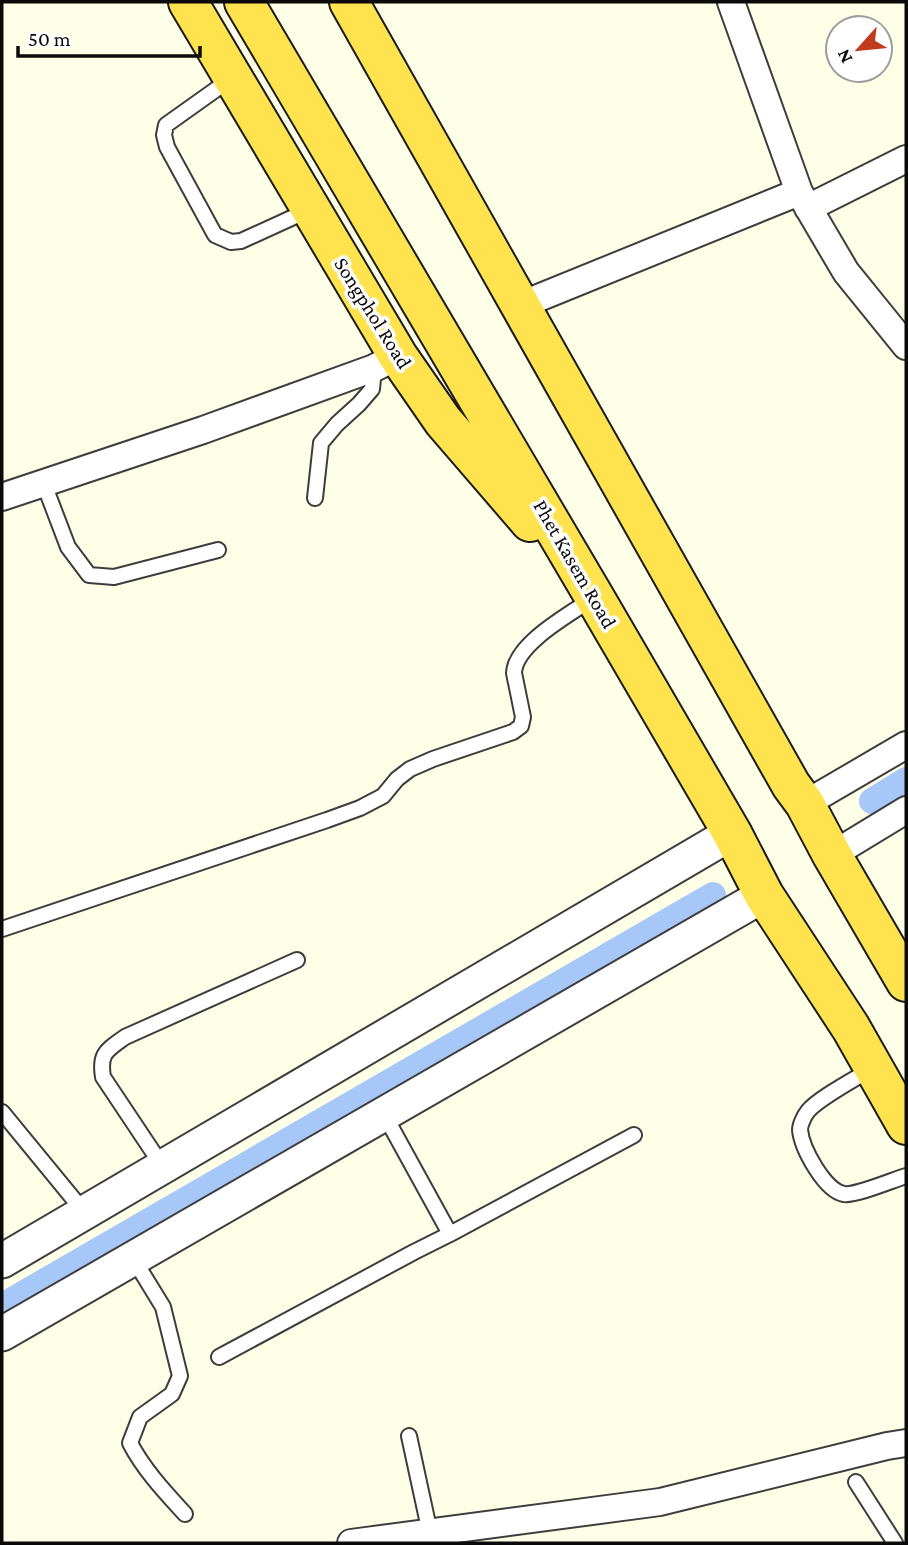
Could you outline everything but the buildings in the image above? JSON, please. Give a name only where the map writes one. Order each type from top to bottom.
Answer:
[{"type":"highway","name":"Songphol Road","points":[[188,2],[310,209],[386,362],[443,421],[595,598]]},
{"type":"highway","name":"Phet Kasem Road","points":[[244,2],[732,833],[764,895],[851,1028],[906,1125]]},
{"type":"highway","points":[[349,2],[906,982]]},
{"type":"street","points":[[731,2],[804,200],[846,272],[906,346]]},
{"type":"street","points":[[521,305],[804,200],[906,159]]},
{"type":"street","points":[[2,497],[203,430],[386,362]]},
{"type":"street","points":[[805,804],[906,745]]},
{"type":"street","points":[[832,855],[906,810]]},
{"type":"street","points":[[2,1261],[732,833]]},
{"type":"street","points":[[2,1335],[133,1258],[391,1127],[764,895]]},
{"type":"street","points":[[351,1543],[660,1502],[906,1443]]},
{"type":"lane","points":[[232,78],[166,125],[164,135],[167,146],[215,235],[231,242],[241,241],[310,209]]},
{"type":"lane","points":[[315,498],[320,443],[372,389],[386,362]]},
{"type":"lane","points":[[44,484],[68,547],[89,575],[114,577],[218,550]]},
{"type":"lane","points":[[2,929],[360,808],[383,796],[397,779],[410,769],[513,732],[521,726],[523,717],[514,665],[532,643],[595,598]]},
{"type":"lane","points":[[163,1167],[103,1077],[101,1063],[107,1049],[125,1037],[297,960]]},
{"type":"lane","points":[[873,1068],[808,1110],[800,1127],[803,1145],[824,1181],[836,1192],[848,1195],[906,1176]]},
{"type":"lane","points":[[2,1112],[85,1213]]},
{"type":"lane","points":[[391,1127],[450,1234]]},
{"type":"lane","points":[[219,1357],[634,1135]]},
{"type":"lane","points":[[133,1258],[163,1307],[180,1376],[172,1394],[140,1417],[130,1443],[150,1474],[185,1514]]},
{"type":"lane","points":[[409,1436],[430,1533]]},
{"type":"lane","points":[[856,1482],[895,1543]]},
{"type":"waterway","points":[[872,801],[906,780]]},
{"type":"waterway","points":[[2,1306],[713,895]]}]
